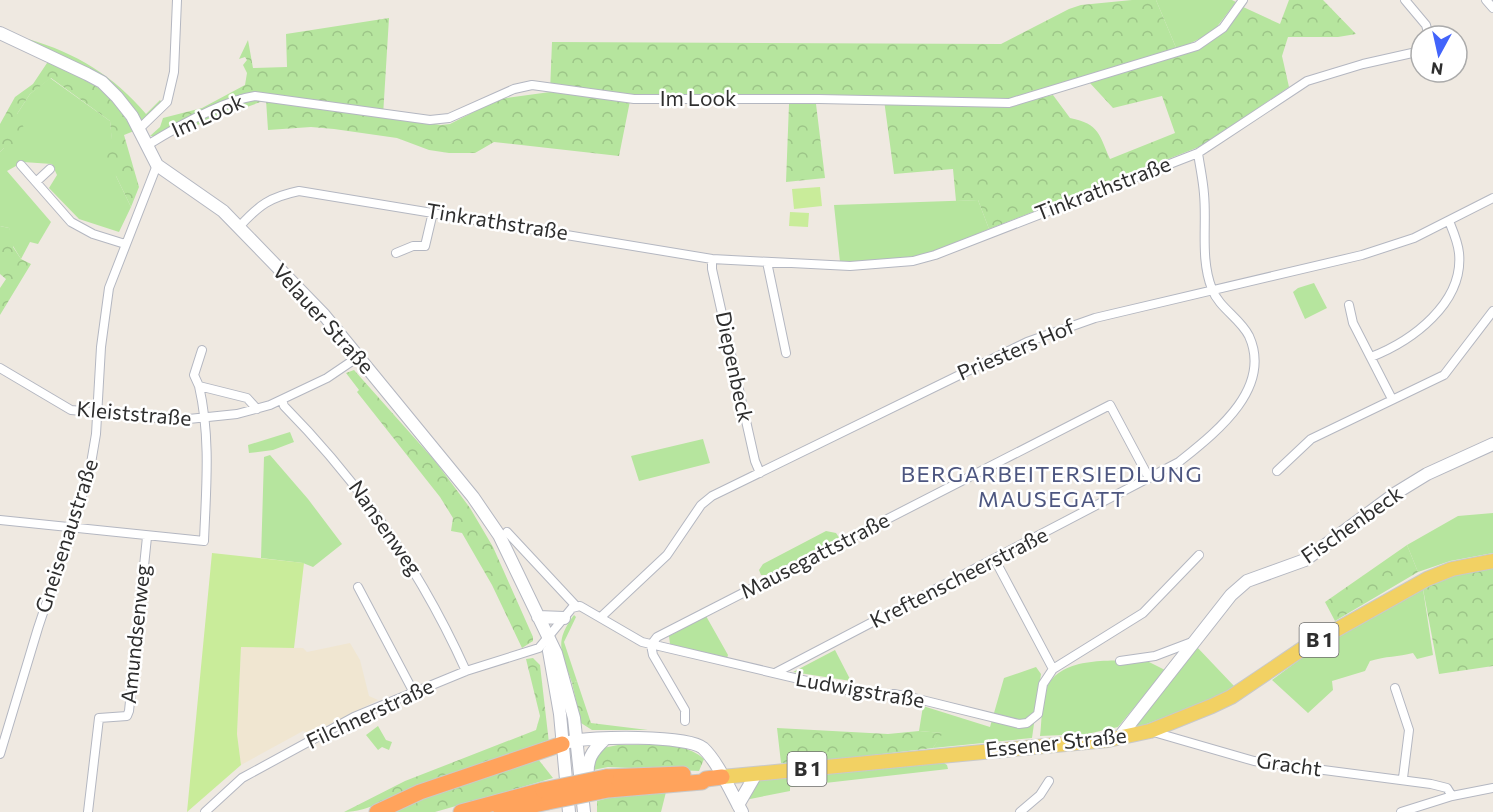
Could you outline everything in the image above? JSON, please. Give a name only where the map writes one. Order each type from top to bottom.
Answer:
[{"type":"highway","points":[[377,812],[420,792],[570,742]]},
{"type":"highway","name":"B 1","points":[[545,796],[607,783],[695,774],[706,779],[722,777]]},
{"type":"highway","points":[[461,812],[545,796]]},
{"type":"highway","points":[[501,812],[545,796]]},
{"type":"main road","name":"Velauer Straße","points":[[0,33],[102,82],[117,97],[139,129],[157,165],[210,200],[324,315],[473,497],[499,535],[548,641],[570,742]]},
{"type":"main road","name":"Fischenbeck","points":[[1118,739],[1231,595],[1247,581],[1305,560],[1396,493],[1427,474],[1493,444]]},
{"type":"main road","name":"Essener Straße","points":[[722,777],[1118,739],[1150,731],[1231,697],[1302,649],[1427,579],[1452,569],[1493,561]]},
{"type":"main road","points":[[538,617],[564,618]]},
{"type":"main road","points":[[570,742],[605,739],[687,741],[705,750],[740,808]]},
{"type":"main road","points":[[591,812],[587,767],[590,756],[605,739]]},
{"type":"main road","points":[[569,812],[570,742]]},
{"type":"main road","points":[[570,742],[584,812]]},
{"type":"main road","points":[[740,808],[756,774]]},
{"type":"street","points":[[139,129],[167,102],[174,72],[177,0]]},
{"type":"street","name":"Im Look","points":[[146,146],[201,116],[240,99],[255,96],[430,120],[449,118],[514,89],[532,85],[634,99],[839,99],[1009,103],[1197,46],[1223,28],[1242,0]]},
{"type":"street","points":[[1404,0],[1425,24]]},
{"type":"street","points":[[1486,0],[1493,8]]},
{"type":"street","name":"Tinkrathstraße","points":[[239,227],[255,210],[276,196],[299,191],[712,259],[850,266],[922,259],[1198,153],[1307,81],[1409,54]]},
{"type":"street","name":"Kreftenscheerstraße","points":[[775,673],[1179,462],[1200,445],[1243,399],[1252,383],[1253,351],[1249,337],[1212,290],[1206,262],[1204,192],[1198,153]]},
{"type":"street","points":[[21,165],[71,222],[93,234],[125,244]]},
{"type":"street","name":"Gneisenaustraße","points":[[0,754],[34,638],[89,475],[98,413],[106,304],[125,244],[157,165]]},
{"type":"street","points":[[36,182],[50,169]]},
{"type":"street","name":"Priesters Hof","points":[[601,617],[667,555],[701,505],[712,496],[1027,342],[1095,318],[1362,255],[1414,238],[1493,198]]},
{"type":"street","points":[[396,253],[413,246],[425,246],[433,212]]},
{"type":"street","points":[[1371,357],[1391,349],[1414,334],[1446,301],[1459,265],[1457,243],[1449,221]]},
{"type":"street","name":"Diepenbeck","points":[[712,259],[755,461],[760,473]]},
{"type":"street","points":[[767,262],[786,353]]},
{"type":"street","points":[[1349,305],[1353,323],[1392,399]]},
{"type":"street","points":[[1277,471],[1311,439],[1444,375],[1493,311]]},
{"type":"street","name":"Kleiststraße","points":[[202,350],[195,375],[207,419]]},
{"type":"street","name":"Kleiststraße","points":[[0,368],[66,408],[179,420],[207,419],[257,409],[282,400],[327,378],[358,357]]},
{"type":"street","name":"Kleiststraße","points":[[199,386],[247,398],[257,409]]},
{"type":"street","name":"Nansenweg","points":[[282,400],[284,406],[344,470],[386,526],[422,583],[466,671]]},
{"type":"street","name":"Mausegattstraße","points":[[651,645],[657,637],[1110,405],[1149,478]]},
{"type":"street","name":"Amundsenweg","points":[[0,520],[204,542],[207,419]]},
{"type":"street","points":[[507,532],[576,606],[585,607],[642,642],[651,645],[653,655],[685,710],[685,721]]},
{"type":"street","name":"Amundsenweg","points":[[88,812],[99,718],[127,716],[129,711],[147,537]]},
{"type":"street","points":[[995,560],[1053,669],[1143,613],[1199,555]]},
{"type":"street","points":[[358,587],[413,692]]},
{"type":"street","points":[[548,641],[564,618],[576,606]]},
{"type":"street","points":[[1120,661],[1155,656],[1196,640]]},
{"type":"street","name":"Filchnerstraße","points":[[205,812],[242,778],[354,717],[466,671],[534,651],[548,641]]},
{"type":"street","name":"Ludwigstraße","points":[[651,645],[867,695],[894,694],[1019,724],[1034,720],[1038,714],[1043,684],[1053,669]]},
{"type":"street","points":[[1395,688],[1408,730],[1402,778]]},
{"type":"street","name":"Gracht","points":[[1150,731],[1254,761],[1431,783],[1447,788],[1452,796]]},
{"type":"street","points":[[1020,812],[1040,795],[1049,781]]},
{"type":"street","points":[[1431,783],[1436,800]]},
{"type":"street","points":[[1401,812],[1436,800],[1493,788]]},
{"type":"shaded area","points":[[350,643],[360,660],[369,696],[378,700],[311,734],[303,731],[241,765],[237,734],[241,647],[303,648],[307,652]]},
{"type":"green space","points":[[1156,0],[1232,0],[1236,2],[1213,32],[1177,50]]},
{"type":"green space","points":[[1156,0],[1177,50],[1023,101],[1053,95],[1070,118],[1093,127],[1110,159],[1175,133],[1162,96],[1113,108],[1089,82],[1209,42],[1241,6],[1280,24],[1289,0],[1323,0],[1356,34],[1338,37],[1288,37],[1282,56],[1289,87],[1204,145],[989,229],[978,200],[956,201],[953,169],[894,174],[884,100],[630,101],[619,156],[494,142],[475,153],[449,153],[429,150],[397,138],[334,129],[311,127],[268,130],[266,100],[164,137],[150,136],[160,127],[163,118],[202,108],[245,85],[247,73],[243,65],[247,60],[245,57],[239,59],[248,40],[253,68],[287,67],[286,34],[389,18],[383,116],[441,125],[450,124],[499,99],[550,92],[552,42],[1001,44],[1069,9],[1081,5]]},
{"type":"green space","points":[[26,40],[62,51],[93,68],[121,88],[146,114],[160,100],[162,103],[140,124],[127,105]]},
{"type":"green space","points":[[54,62],[109,94],[134,131],[124,135],[139,187],[131,207],[116,176],[108,173],[101,161],[112,143],[110,121],[51,78],[30,94],[17,114],[29,138],[14,149],[4,148],[0,152],[0,124],[15,97],[33,84],[47,63]]},
{"type":"green space","points":[[50,78],[110,121],[116,176],[131,207],[119,232],[79,219],[49,188],[57,175],[52,164],[23,162],[7,171],[51,222],[38,244],[30,242],[21,259],[13,246],[9,228],[0,226],[0,152],[4,148],[17,114],[30,94]]},
{"type":"green space","points":[[789,104],[816,104],[825,178],[786,182]]},
{"type":"green space","points":[[820,187],[822,206],[794,209],[792,189]]},
{"type":"green space","points":[[978,200],[989,229],[927,255],[901,260],[840,262],[834,205]]},
{"type":"green space","points":[[790,212],[809,213],[808,227],[789,226]]},
{"type":"green space","points":[[0,226],[9,228],[15,240],[13,247],[21,259],[31,264],[0,315],[0,288],[6,279],[0,274]]},
{"type":"green space","points":[[1314,283],[1327,308],[1305,319],[1293,292]]},
{"type":"green space","points":[[354,370],[435,461],[470,508],[493,547],[533,637],[533,641],[522,648],[492,585],[462,533],[451,531],[453,518],[440,497],[357,392],[359,390],[346,373]]},
{"type":"green space","points":[[290,432],[294,442],[273,450],[249,453],[248,445]]},
{"type":"green space","points":[[703,439],[710,463],[639,481],[631,456]]},
{"type":"green space","points":[[270,455],[308,499],[342,544],[313,567],[303,563],[261,558],[264,457]]},
{"type":"green space","points":[[1493,513],[1493,553],[1450,561],[1418,572],[1407,545],[1458,516]]},
{"type":"green space","points":[[826,531],[836,533],[840,539],[766,575],[761,575],[759,570],[763,564]]},
{"type":"green space","points":[[1407,545],[1418,572],[1335,621],[1325,602]]},
{"type":"green space","points":[[212,553],[304,563],[294,648],[241,647],[237,734],[241,765],[187,812]]},
{"type":"green space","points":[[1493,567],[1493,666],[1439,674],[1423,589],[1459,573]]},
{"type":"green space","points":[[1423,589],[1433,655],[1417,659],[1413,653],[1370,661],[1365,671],[1332,681],[1333,690],[1308,713],[1272,680],[1314,649]]},
{"type":"green space","points":[[574,615],[576,617],[564,642],[577,681],[572,683],[561,648],[563,633]]},
{"type":"green space","points":[[706,616],[728,655],[727,658],[670,644],[669,636]]},
{"type":"green space","points":[[1196,646],[1234,686],[1216,698],[1136,728],[1135,725]]},
{"type":"green space","points":[[835,650],[851,681],[793,672]]},
{"type":"green space","points":[[533,658],[540,665],[549,743],[413,788],[362,810],[344,812],[405,781],[536,730],[540,716],[526,659]]},
{"type":"green space","points":[[1145,660],[1165,670],[1118,727],[1087,734],[1040,736],[1044,694],[1053,678],[1063,670],[1090,662]]},
{"type":"green space","points":[[1036,667],[1041,674],[1032,738],[933,748],[942,733],[919,731],[923,706],[990,727],[1004,678]]},
{"type":"green space","points":[[577,681],[591,723],[648,730],[592,730],[581,723],[572,683]]},
{"type":"green space","points":[[378,726],[386,740],[392,742],[389,750],[382,747],[378,750],[366,735]]},
{"type":"green space","points":[[777,728],[888,734],[919,731],[943,733],[933,748],[815,762],[781,763]]},
{"type":"green space","points":[[663,744],[685,748],[704,759],[699,771],[608,767],[593,770],[597,757],[595,755],[603,748],[618,745]]},
{"type":"green space","points":[[538,759],[553,778],[435,812],[385,812]]},
{"type":"green space","points":[[941,761],[947,765],[948,769],[790,787],[790,791],[745,800],[756,782],[764,779]]},
{"type":"green space","points":[[631,792],[666,792],[661,812],[597,812],[597,801]]},
{"type":"district","name":"BERGARBEITERSIEDLUNG MAUSEGATT","points":[[1052,486]]}]
